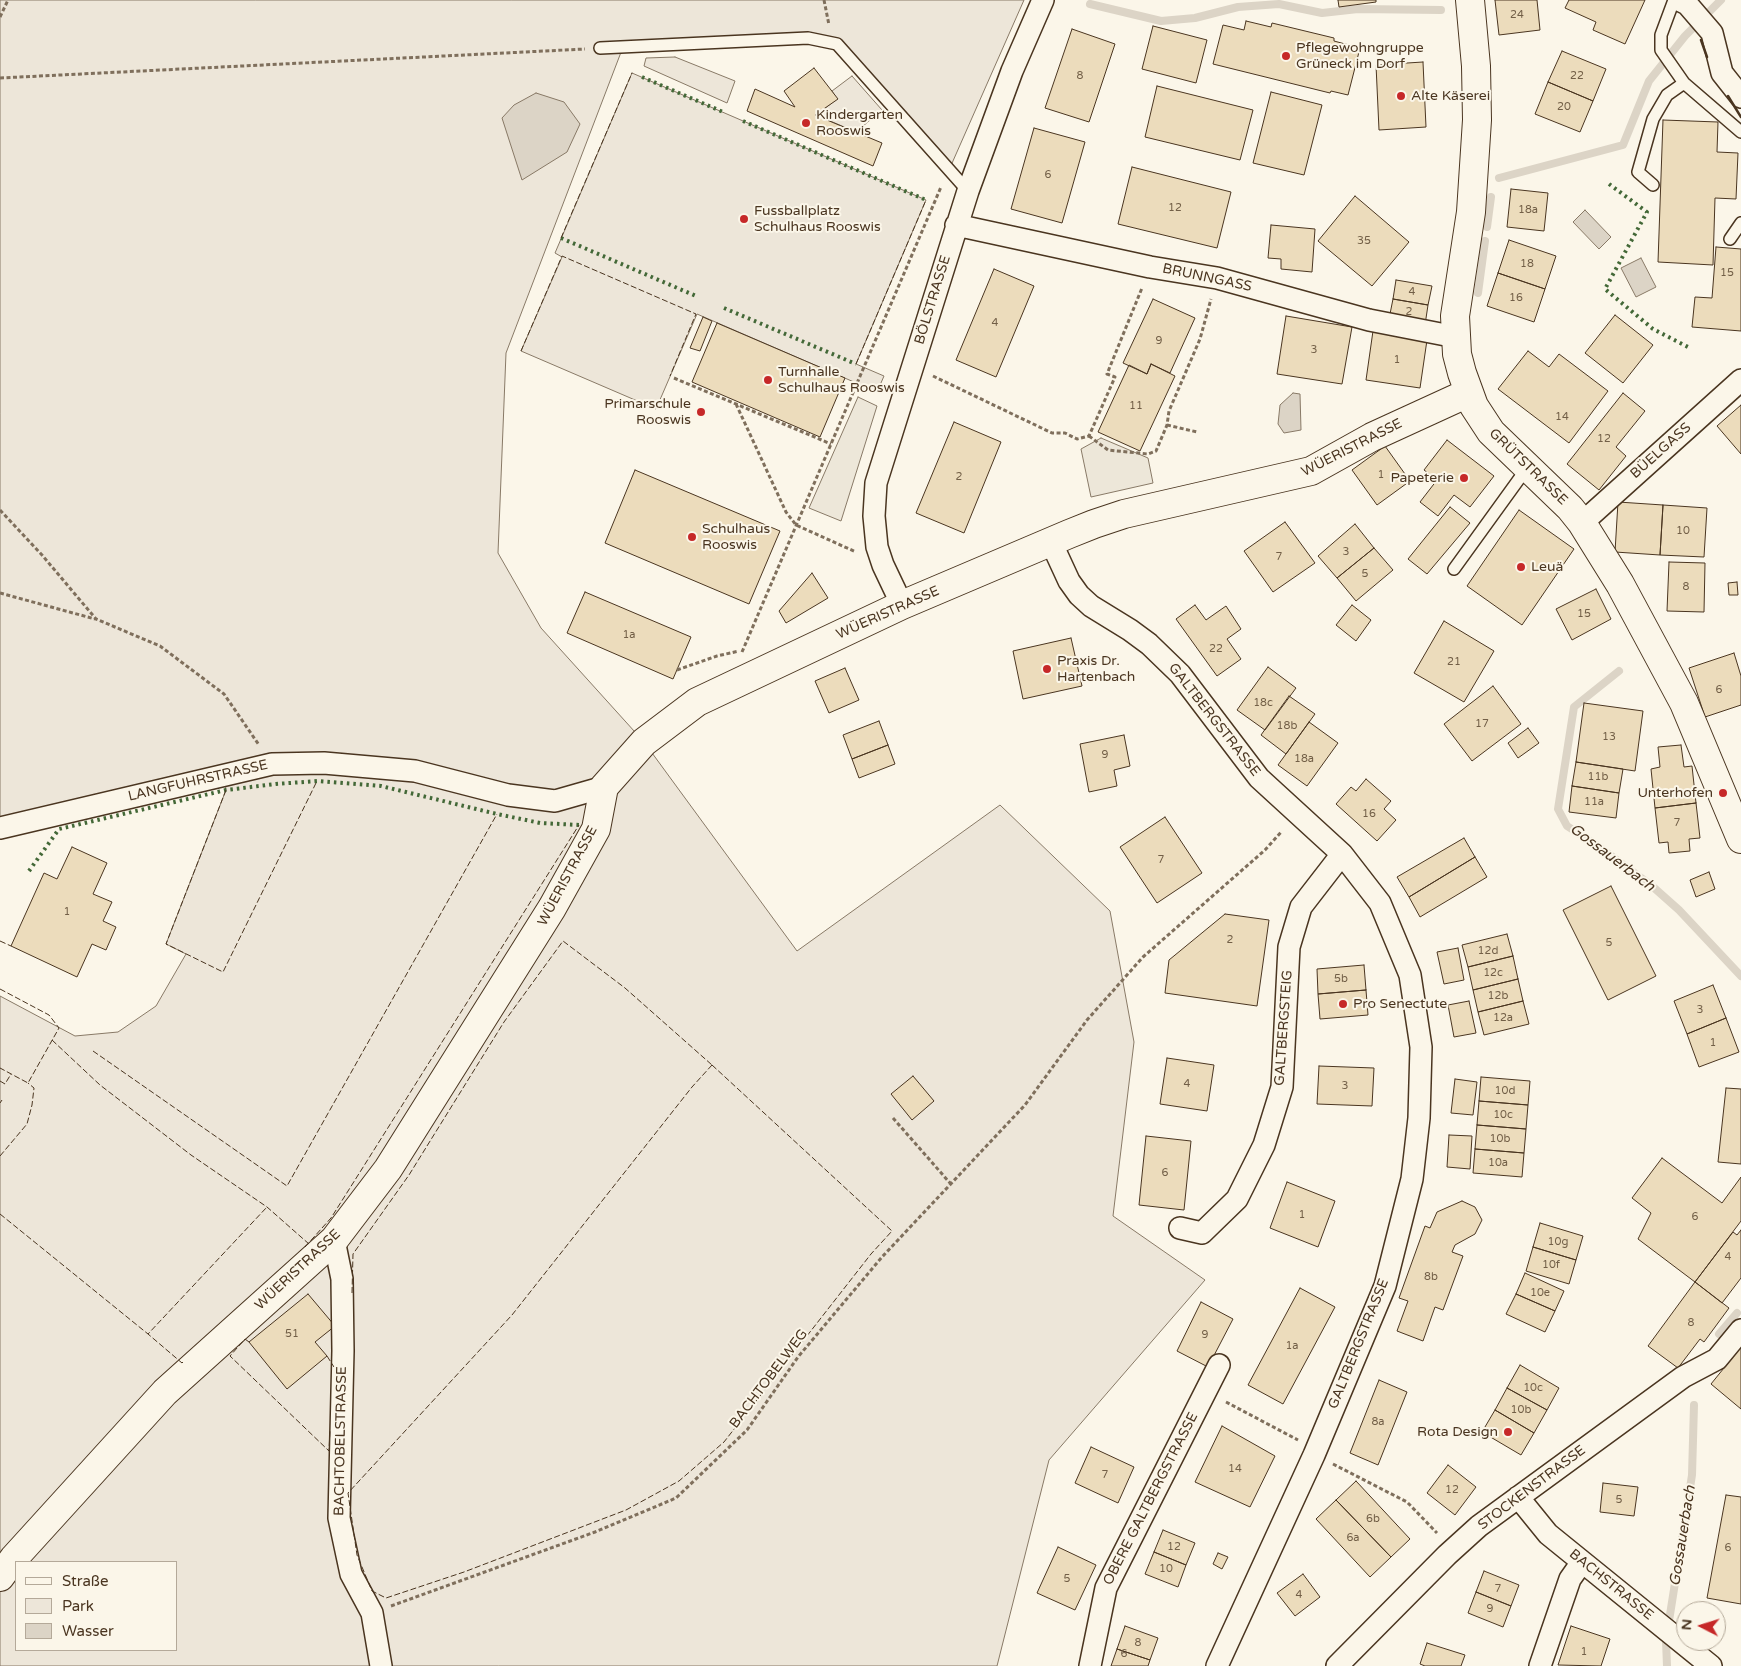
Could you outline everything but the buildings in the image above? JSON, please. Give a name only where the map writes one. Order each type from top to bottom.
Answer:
[{"type":"street","name":"BÖLSTRASSE","points":[[902,605],[883,565],[877,547],[874,526],[876,483],[956,225],[1012,71],[1043,0]]},
{"type":"street","name":"GRÜTSTRASSE","points":[[1470,0],[1476,66],[1476,151],[1470,212],[1458,296],[1456,336],[1460,364],[1468,393],[1491,432],[1570,508],[1582,523],[1620,584],[1684,703],[1741,839]]},
{"type":"street","points":[[1680,1],[1712,33],[1722,73],[1741,97]]},
{"type":"street","name":"BRUNNGASS","points":[[956,225],[1150,267],[1217,278],[1369,320],[1456,336]]},
{"type":"street","name":"BÜELGASS","points":[[1582,523],[1741,380]]},
{"type":"street","name":"WÜERISTRASSE","points":[[0,1577],[14,1558],[165,1392],[334,1240],[388,1169],[552,908],[596,829],[604,787],[644,742],[738,668],[902,605],[1094,524],[1124,514],[1311,471],[1372,437],[1468,393]]},
{"type":"street","name":"GALTBERGSTRASSE","points":[[1051,542],[1064,571],[1079,595],[1091,606],[1139,636],[1170,664],[1193,689],[1259,778],[1342,854],[1380,903],[1410,975],[1421,1047],[1419,1118],[1412,1179],[1385,1286],[1315,1452],[1217,1666]]},
{"type":"street","name":"LANGFUHRSTRASSE","points":[[0,828],[272,764],[324,763],[415,771],[508,795],[555,801],[604,787]]},
{"type":"street","name":"GALTBERGSTEIG","points":[[1180,1228],[1202,1233],[1237,1199],[1264,1145],[1282,1088],[1289,947],[1301,906],[1342,854]]},
{"type":"street","name":"BACHTOBELSTRASSE","points":[[334,1240],[342,1279],[343,1333],[339,1518],[351,1574],[372,1612],[381,1666]]},
{"type":"street","name":"STOCKENSTRASSE","points":[[1337,1666],[1452,1551],[1480,1526],[1683,1377],[1717,1359],[1741,1330]]},
{"type":"street","name":"OBERE GALTBERGSTRASSE","points":[[1090,1666],[1106,1588],[1219,1365]]},
{"type":"street","name":"BACHSTRASSE","points":[[1518,1497],[1548,1534],[1711,1666]]},
{"type":"street","points":[[1540,1666],[1570,1579],[1582,1562]]},
{"type":"lane","points":[[1680,1],[1660,35],[1661,50],[1684,83],[1741,132]]},
{"type":"lane","points":[[600,48],[808,38],[837,44],[968,191]]},
{"type":"lane","points":[[1653,185],[1638,172],[1653,120],[1667,95],[1684,83]]},
{"type":"lane","points":[[1730,239],[1741,223]]},
{"type":"lane","points":[[1454,569],[1527,468]]},
{"type":"path","points":[[0,17],[8,0]]},
{"type":"path","points":[[0,78],[600,48]]},
{"type":"path","points":[[738,668],[736,668],[742,651],[949,170]]},
{"type":"path","points":[[912,366],[1052,433],[1065,433],[1077,440],[1089,436],[1115,377],[1107,374],[1150,267]]},
{"type":"path","points":[[1089,436],[1108,450],[1148,454],[1156,451],[1167,425],[1168,411],[1200,339],[1217,278]]},
{"type":"path","points":[[674,378],[831,444]]},
{"type":"path","points":[[736,404],[786,512],[796,525],[883,565]]},
{"type":"path","points":[[1167,425],[1197,432]]},
{"type":"path","points":[[0,510],[42,555],[96,619]]},
{"type":"path","points":[[0,593],[96,619],[160,646],[224,694],[272,764]]},
{"type":"path","points":[[738,668],[742,651]]},
{"type":"path","points":[[677,670],[717,656],[742,651]]},
{"type":"path","name":"BACHTOBELWEG","points":[[372,1612],[595,1532],[676,1498],[747,1430],[798,1357],[882,1256],[1025,1105],[1087,1020],[1143,957],[1264,850]]},
{"type":"path","points":[[893,1118],[950,1183]]},
{"type":"path","points":[[1206,1391],[1407,1502],[1452,1551]]},
{"type":"green space","points":[[0,0],[1024,0],[949,170],[837,44],[623,47],[506,353],[498,553],[541,628],[644,742],[797,951],[1000,805],[1110,911],[1134,1042],[1113,1216],[1205,1280],[1049,1460],[997,1666],[0,1666],[0,996],[75,1036],[118,1032],[156,1006],[186,954],[166,944],[226,790],[224,775],[0,828]]},
{"type":"green space","points":[[675,57],[735,81],[727,103],[644,66],[646,58]]},
{"type":"green space","name":"Fussballplatz Schulhaus Rooswis","points":[[632,73],[926,200],[856,364],[884,376],[877,392],[697,314],[656,409],[521,351],[562,257],[555,253]]},
{"type":"green space","points":[[852,76],[882,110],[856,132],[816,115],[837,99],[832,91]]},
{"type":"shaded area","points":[[858,397],[877,406],[841,521],[809,508]]},
{"type":"shaded area","points":[[1101,438],[1148,458],[1153,483],[1091,497],[1081,449]]},
{"type":"water","points":[[536,93],[564,102],[580,124],[567,152],[522,180],[502,118],[514,105]]},
{"type":"water","points":[[1585,210],[1611,237],[1599,249],[1573,222]]},
{"type":"water","points":[[1641,258],[1656,287],[1636,297],[1621,268]]},
{"type":"water","points":[[1293,393],[1300,394],[1301,430],[1284,433],[1278,424],[1280,405]]},
{"type":"waterway","points":[[1499,178],[1623,145],[1649,81],[1685,36],[1721,0]]},
{"type":"waterway","points":[[1090,4],[1161,21],[1195,18],[1238,7],[1279,4],[1322,13],[1358,9],[1441,10]]},
{"type":"waterway","name":"Gossauerbach","points":[[1487,227],[1491,197]]},
{"type":"waterway","name":"Gossauerbach","points":[[1478,293],[1485,241]]},
{"type":"waterway","name":"Gossauerbach","points":[[1619,671],[1574,707],[1558,809],[1567,826],[1652,886],[1679,910],[1741,976]]},
{"type":"waterway","name":"Gossauerbach","points":[[1719,1334],[1737,1313]]},
{"type":"waterway","name":"Gossauerbach","points":[[1667,1666],[1666,1640],[1692,1475],[1694,1405]]},
{"type":"hedge","points":[[642,77],[723,112]]},
{"type":"hedge","points":[[743,121],[926,200]]},
{"type":"hedge","points":[[1609,184],[1647,212],[1605,289],[1653,329],[1688,347]]},
{"type":"hedge","points":[[561,238],[696,296]]},
{"type":"hedge","points":[[724,308],[856,364]]},
{"type":"hedge","points":[[29,871],[59,829],[226,790],[276,784],[317,781],[381,786],[540,823],[579,825]]},
{"type":"fence","points":[[561,238],[632,73]]},
{"type":"fence","points":[[856,364],[926,200]]},
{"type":"fence","points":[[521,351],[562,256],[696,314],[670,376]]},
{"type":"fence","points":[[226,790],[166,944],[223,972],[317,781]]},
{"type":"fence","points":[[93,1051],[287,1186],[497,814]]},
{"type":"fence","points":[[305,1247],[331,1218],[579,825]]},
{"type":"fence","points":[[0,941],[11,946]]},
{"type":"fence","points":[[352,1293],[353,1254],[409,1175],[504,1022],[563,941],[625,988],[712,1065]]},
{"type":"fence","points":[[0,989],[49,1015],[59,1028],[28,1083],[0,1068]]},
{"type":"fence","points":[[52,1040],[100,1085],[191,1155],[267,1207],[309,1244]]},
{"type":"fence","points":[[712,1065],[892,1231],[871,1254],[724,1442],[679,1481],[626,1510],[464,1572],[386,1598],[372,1591],[357,1555],[348,1493],[512,1315],[692,1087],[712,1065]]},
{"type":"fence","points":[[0,1081],[5,1084],[11,1074]]},
{"type":"fence","points":[[0,1156],[27,1124],[34,1088],[28,1083]]},
{"type":"fence","points":[[183,1362],[148,1334],[267,1207]]},
{"type":"fence","points":[[0,1214],[148,1334]]},
{"type":"fence","points":[[249,1342],[245,1339],[230,1356],[329,1451],[330,1430]]},
{"type":"fence","points":[[327,1356],[334,1367]]},
{"type":"wall","points":[[1701,40],[1707,57]]},
{"type":"wall","points":[[1728,96],[1741,117]]},
{"type":"place","name":"Pflegewohngruppe Grüneck im Dorf","points":[[1286,56]]},
{"type":"place","name":"Alte Käserei","points":[[1401,96]]},
{"type":"place","name":"Kindergarten Rooswis","points":[[806,123]]},
{"type":"place","name":"Fussballplatz Schulhaus Rooswis","points":[[744,219]]},
{"type":"place","name":"Turnhalle Schulhaus Rooswis","points":[[768,380]]},
{"type":"place","name":"Primarschule Rooswis","points":[[701,412]]},
{"type":"place","name":"Papeterie","points":[[1464,478]]},
{"type":"place","name":"Schulhaus Rooswis","points":[[692,537]]},
{"type":"place","name":"Leuä","points":[[1521,567]]},
{"type":"place","name":"Praxis Dr. Hartenbach","points":[[1047,669]]},
{"type":"place","name":"Unterhofen","points":[[1723,793]]},
{"type":"place","name":"Pro Senectute","points":[[1343,1004]]},
{"type":"place","name":"Rota Design","points":[[1508,1432]]}]
